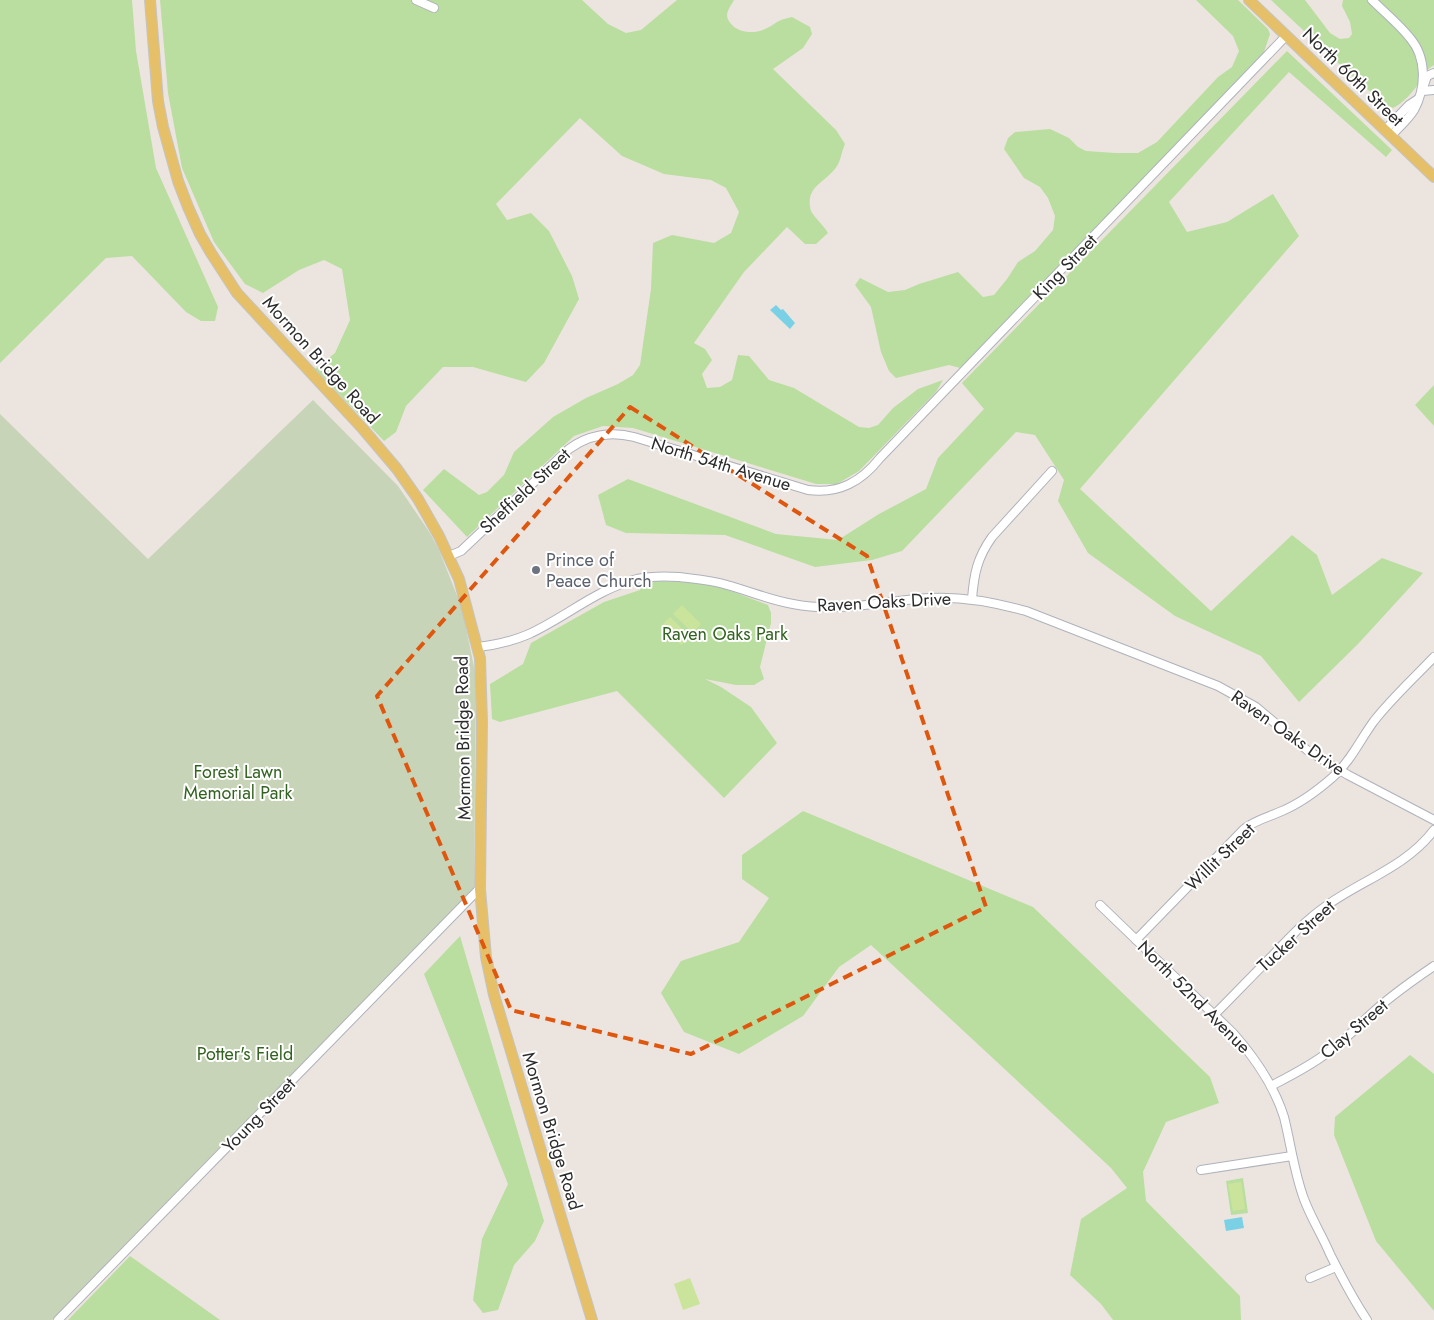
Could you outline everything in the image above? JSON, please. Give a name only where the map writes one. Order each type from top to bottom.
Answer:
[{"type":"main road","name":"Mormon Bridge Road","points":[[150,0],[158,101],[163,128],[178,181],[200,234],[237,293],[363,429],[397,469],[418,498],[459,579],[480,658],[482,722],[480,888],[486,957],[494,995],[592,1320]]},
{"type":"main road","name":"North 60th Street","points":[[1249,0],[1434,177]]},
{"type":"street","points":[[416,0],[434,8]]},
{"type":"street","points":[[1372,0],[1416,45],[1422,64],[1422,90]]},
{"type":"street","name":"King Street","points":[[837,489],[858,480],[871,469],[1286,36]]},
{"type":"street","points":[[1388,133],[1409,104],[1418,99],[1427,76],[1434,73]]},
{"type":"street","points":[[1422,90],[1434,90]]},
{"type":"street","name":"North 54th Avenue","points":[[606,435],[619,434],[634,437],[808,490],[837,489]]},
{"type":"street","name":"Sheffield Street","points":[[448,556],[461,551],[569,449],[584,440],[606,435]]},
{"type":"street","points":[[972,599],[976,567],[985,547],[1052,471]]},
{"type":"street","name":"Raven Oaks Drive","points":[[478,647],[494,645],[524,636],[606,590],[628,582],[654,576],[711,581],[763,597],[816,607],[850,608],[930,598],[954,597],[997,603],[1026,611],[1218,686],[1256,707],[1307,750],[1340,770],[1434,820]]},
{"type":"street","name":"Willit Street","points":[[1136,940],[1244,829],[1258,820],[1283,811],[1302,801],[1340,770],[1373,722],[1434,657]]},
{"type":"street","name":"Tucker Street","points":[[1214,1015],[1294,932],[1312,916],[1338,898],[1402,860],[1420,846],[1434,830]]},
{"type":"street","name":"Young Street","points":[[58,1320],[480,888]]},
{"type":"street","name":"North 52nd Avenue","points":[[1100,905],[1233,1033],[1261,1068],[1283,1115],[1296,1176],[1305,1201],[1336,1267],[1367,1320]]},
{"type":"street","name":"Clay Street","points":[[1271,1086],[1304,1069],[1326,1054],[1394,995],[1434,966]]},
{"type":"street","points":[[1201,1170],[1292,1156]]},
{"type":"street","points":[[1310,1278],[1336,1267]]},
{"type":"highlighted area","points":[[630,407],[867,556],[986,907],[691,1054],[511,1010],[377,696]]},
{"type":"green space","points":[[0,0],[132,0],[136,51],[156,168],[218,307],[215,321],[201,321],[186,312],[132,256],[106,258],[0,363]]},
{"type":"green space","points":[[160,0],[582,0],[608,24],[626,33],[641,30],[677,0],[734,0],[727,18],[739,30],[748,32],[763,30],[781,20],[792,17],[810,27],[812,34],[803,48],[773,69],[836,130],[845,144],[837,166],[813,190],[811,196],[811,211],[828,233],[816,244],[805,244],[787,227],[744,272],[694,343],[705,349],[712,360],[702,374],[707,388],[720,387],[732,380],[738,355],[749,356],[769,380],[794,388],[859,427],[869,428],[878,425],[893,408],[918,389],[943,380],[936,392],[859,471],[837,484],[816,484],[633,428],[603,426],[574,436],[467,537],[423,490],[444,469],[479,495],[487,492],[504,475],[514,452],[553,417],[633,375],[640,365],[651,289],[653,243],[672,235],[714,243],[731,233],[739,212],[726,188],[711,180],[664,174],[622,156],[580,118],[496,204],[507,220],[531,213],[549,231],[572,276],[579,299],[544,363],[526,382],[473,367],[443,367],[406,406],[396,432],[384,441],[315,369],[335,353],[350,320],[342,269],[324,260],[299,270],[263,293],[245,284],[214,242],[182,168],[168,93]]},
{"type":"green space","points":[[1196,0],[1238,0],[1268,29],[1270,34],[1263,55],[960,368],[949,365],[896,378],[889,371],[881,352],[871,307],[855,285],[860,278],[888,292],[905,290],[958,272],[983,297],[994,295],[1018,262],[1035,251],[1053,230],[1055,216],[1048,198],[1040,187],[1024,178],[1004,149],[1008,138],[1015,132],[1050,129],[1069,138],[1078,147],[1086,151],[1115,153],[1138,153],[1157,142],[1218,77],[1232,67],[1239,51],[1233,36]]},
{"type":"green space","points":[[1271,0],[1305,0],[1330,33],[1340,39],[1349,38],[1352,34],[1350,22],[1342,6],[1343,0],[1434,0],[1434,65],[1407,97],[1393,108],[1386,105],[1352,76]]},
{"type":"green space","points":[[1287,51],[1392,150],[1386,157],[1289,72],[1169,202],[1187,232],[1227,222],[1273,194],[1299,236],[1080,489],[1211,611],[1292,535],[1317,555],[1332,595],[1382,558],[1423,573],[1358,644],[1299,702],[1261,656],[1175,616],[1088,553],[1058,501],[1064,480],[1035,435],[1016,432],[902,551],[872,560],[815,567],[725,535],[626,533],[606,525],[598,495],[628,479],[776,534],[838,540],[879,514],[926,489],[938,458],[984,409],[962,383]]},
{"type":"green space","points":[[1434,385],[1434,426],[1415,405]]},
{"type":"green space","name":"Forest Lawn Memorial Park","points":[[313,400],[398,486],[430,533],[439,550],[462,608],[476,677],[474,888],[52,1320],[0,1320],[0,414],[148,559]]},
{"type":"green space","name":"Raven Oaks Park","points":[[656,581],[692,582],[718,586],[768,605],[771,613],[771,623],[760,667],[764,679],[754,685],[736,685],[705,679],[751,707],[777,743],[724,798],[617,691],[500,722],[492,719],[490,684],[523,664],[531,643],[604,602],[640,590],[642,583]]},
{"type":"green space","points":[[682,605],[701,624],[693,633],[673,614]]},
{"type":"green space","points":[[670,617],[690,636],[681,645],[661,626]]},
{"type":"green space","points":[[803,811],[1033,907],[1210,1077],[1219,1103],[1166,1122],[1143,1172],[1146,1201],[1240,1296],[1241,1320],[1113,1320],[1101,1304],[1070,1275],[1081,1219],[1127,1188],[1111,1168],[871,945],[839,967],[803,1016],[739,1054],[684,1032],[661,993],[681,961],[739,942],[769,898],[742,879],[742,855]]},
{"type":"green space","points":[[460,936],[544,1221],[535,1241],[514,1265],[498,1310],[483,1313],[473,1300],[482,1239],[508,1184],[424,974]]},
{"type":"green space","points":[[1410,1055],[1434,1074],[1434,1311],[1376,1241],[1334,1135],[1335,1117]]},
{"type":"green space","points":[[1243,1178],[1248,1213],[1231,1215],[1226,1181]]},
{"type":"green space","points":[[1241,1182],[1245,1209],[1233,1211],[1228,1184]]},
{"type":"green space","points":[[130,1256],[220,1320],[68,1320]]},
{"type":"green space","points":[[690,1278],[700,1304],[683,1310],[674,1284]]},
{"type":"water","points":[[776,305],[781,310],[783,309],[795,323],[790,329],[770,310]]},
{"type":"water","points":[[1242,1217],[1244,1228],[1226,1231],[1224,1220]]},
{"type":"place","name":"Prince of Peace Church","points":[[536,570]]},
{"type":"park label","name":"Potter's Field","points":[[245,1054]]}]
